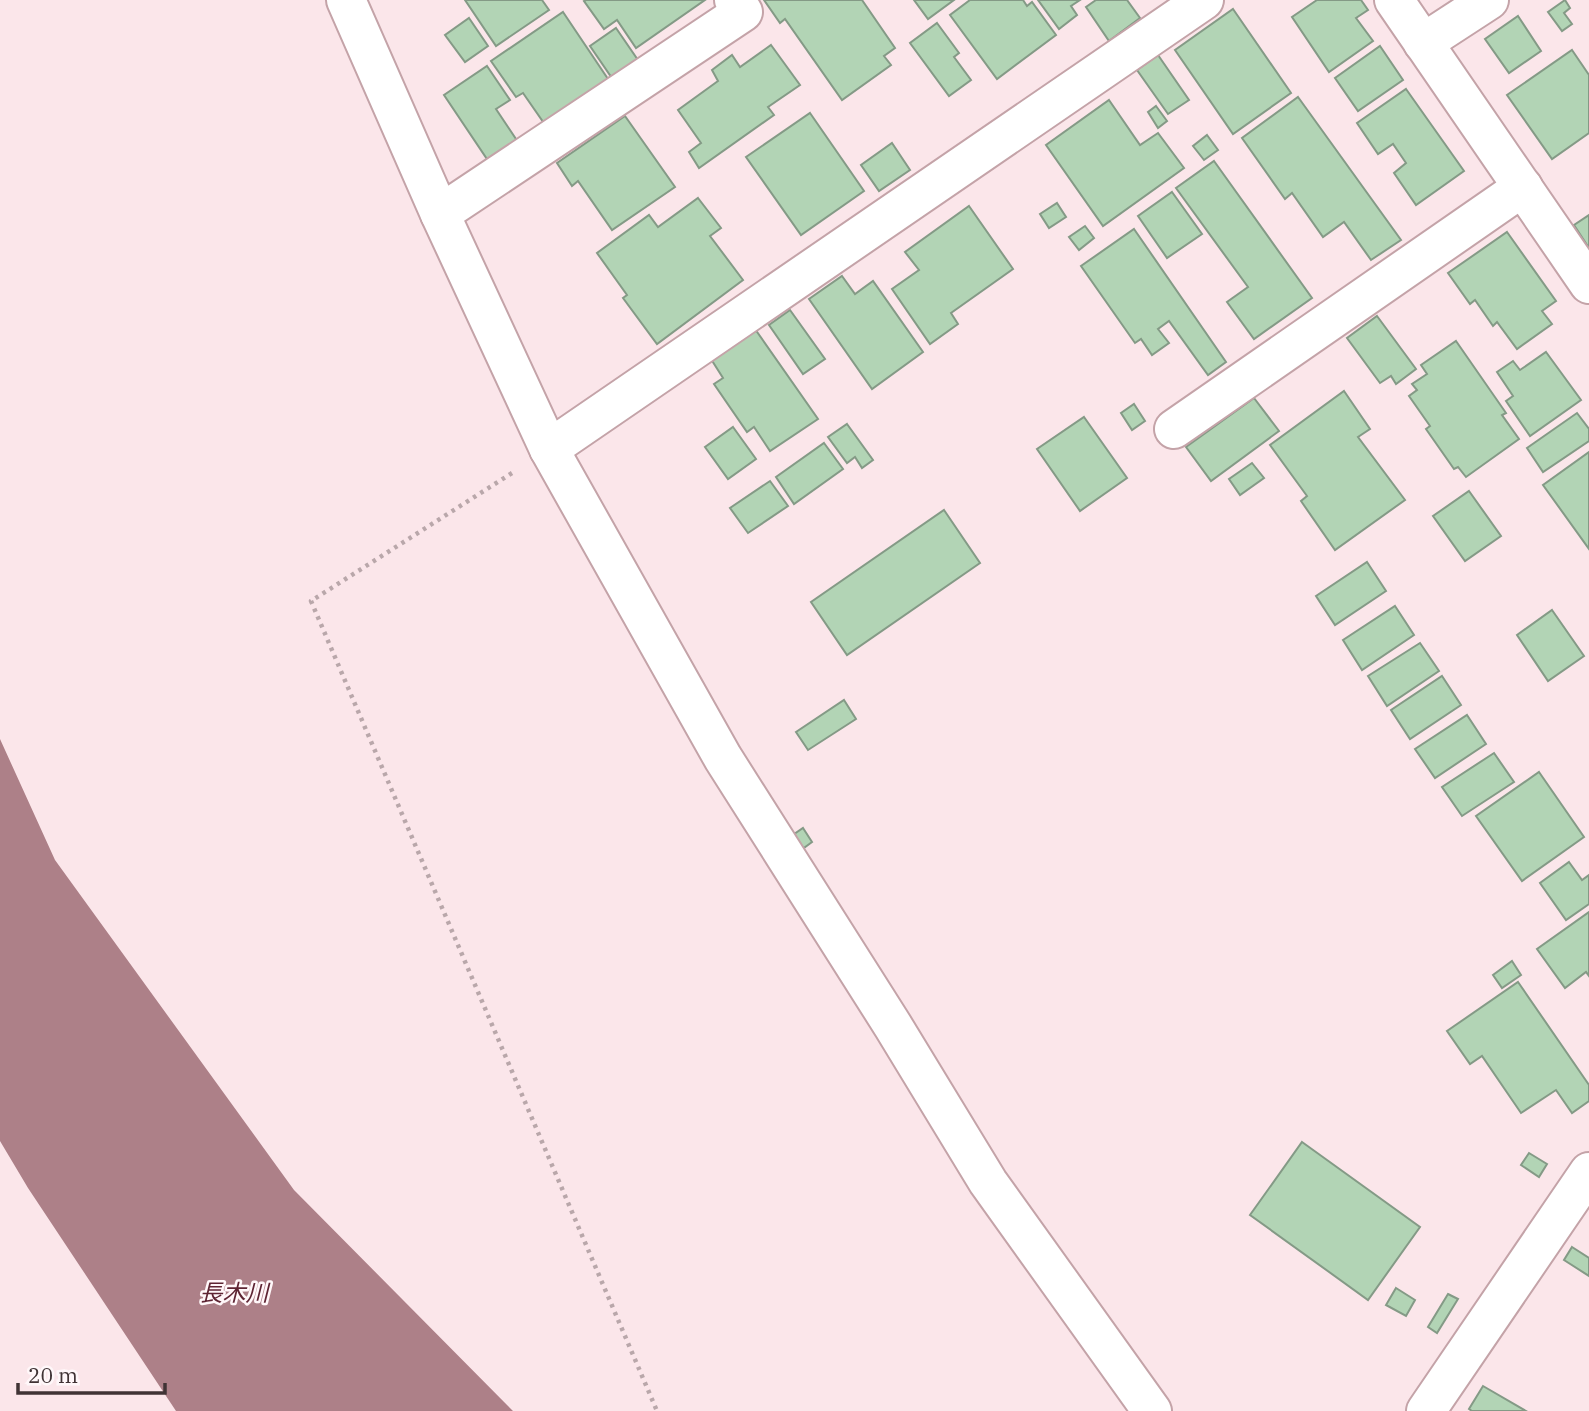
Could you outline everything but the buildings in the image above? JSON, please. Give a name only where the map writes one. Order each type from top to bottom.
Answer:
[{"type":"street","points":[[440,214],[743,12],[734,0]]},
{"type":"street","points":[[549,449],[1204,0]]},
{"type":"street","points":[[1394,0],[1589,284]]},
{"type":"street","points":[[1423,43],[1489,0]]},
{"type":"street","points":[[358,5],[440,214],[549,449],[723,758],[893,1026],[988,1182],[1152,1411]]},
{"type":"street","points":[[1174,429],[1523,187]]},
{"type":"street","points":[[1426,1411],[1589,1172]]},
{"type":"path","points":[[549,449],[311,601],[657,1411]]},
{"type":"water","name":"長木川","points":[[0,739],[55,860],[294,1190],[513,1411],[176,1411],[28,1188],[0,1141]]}]
